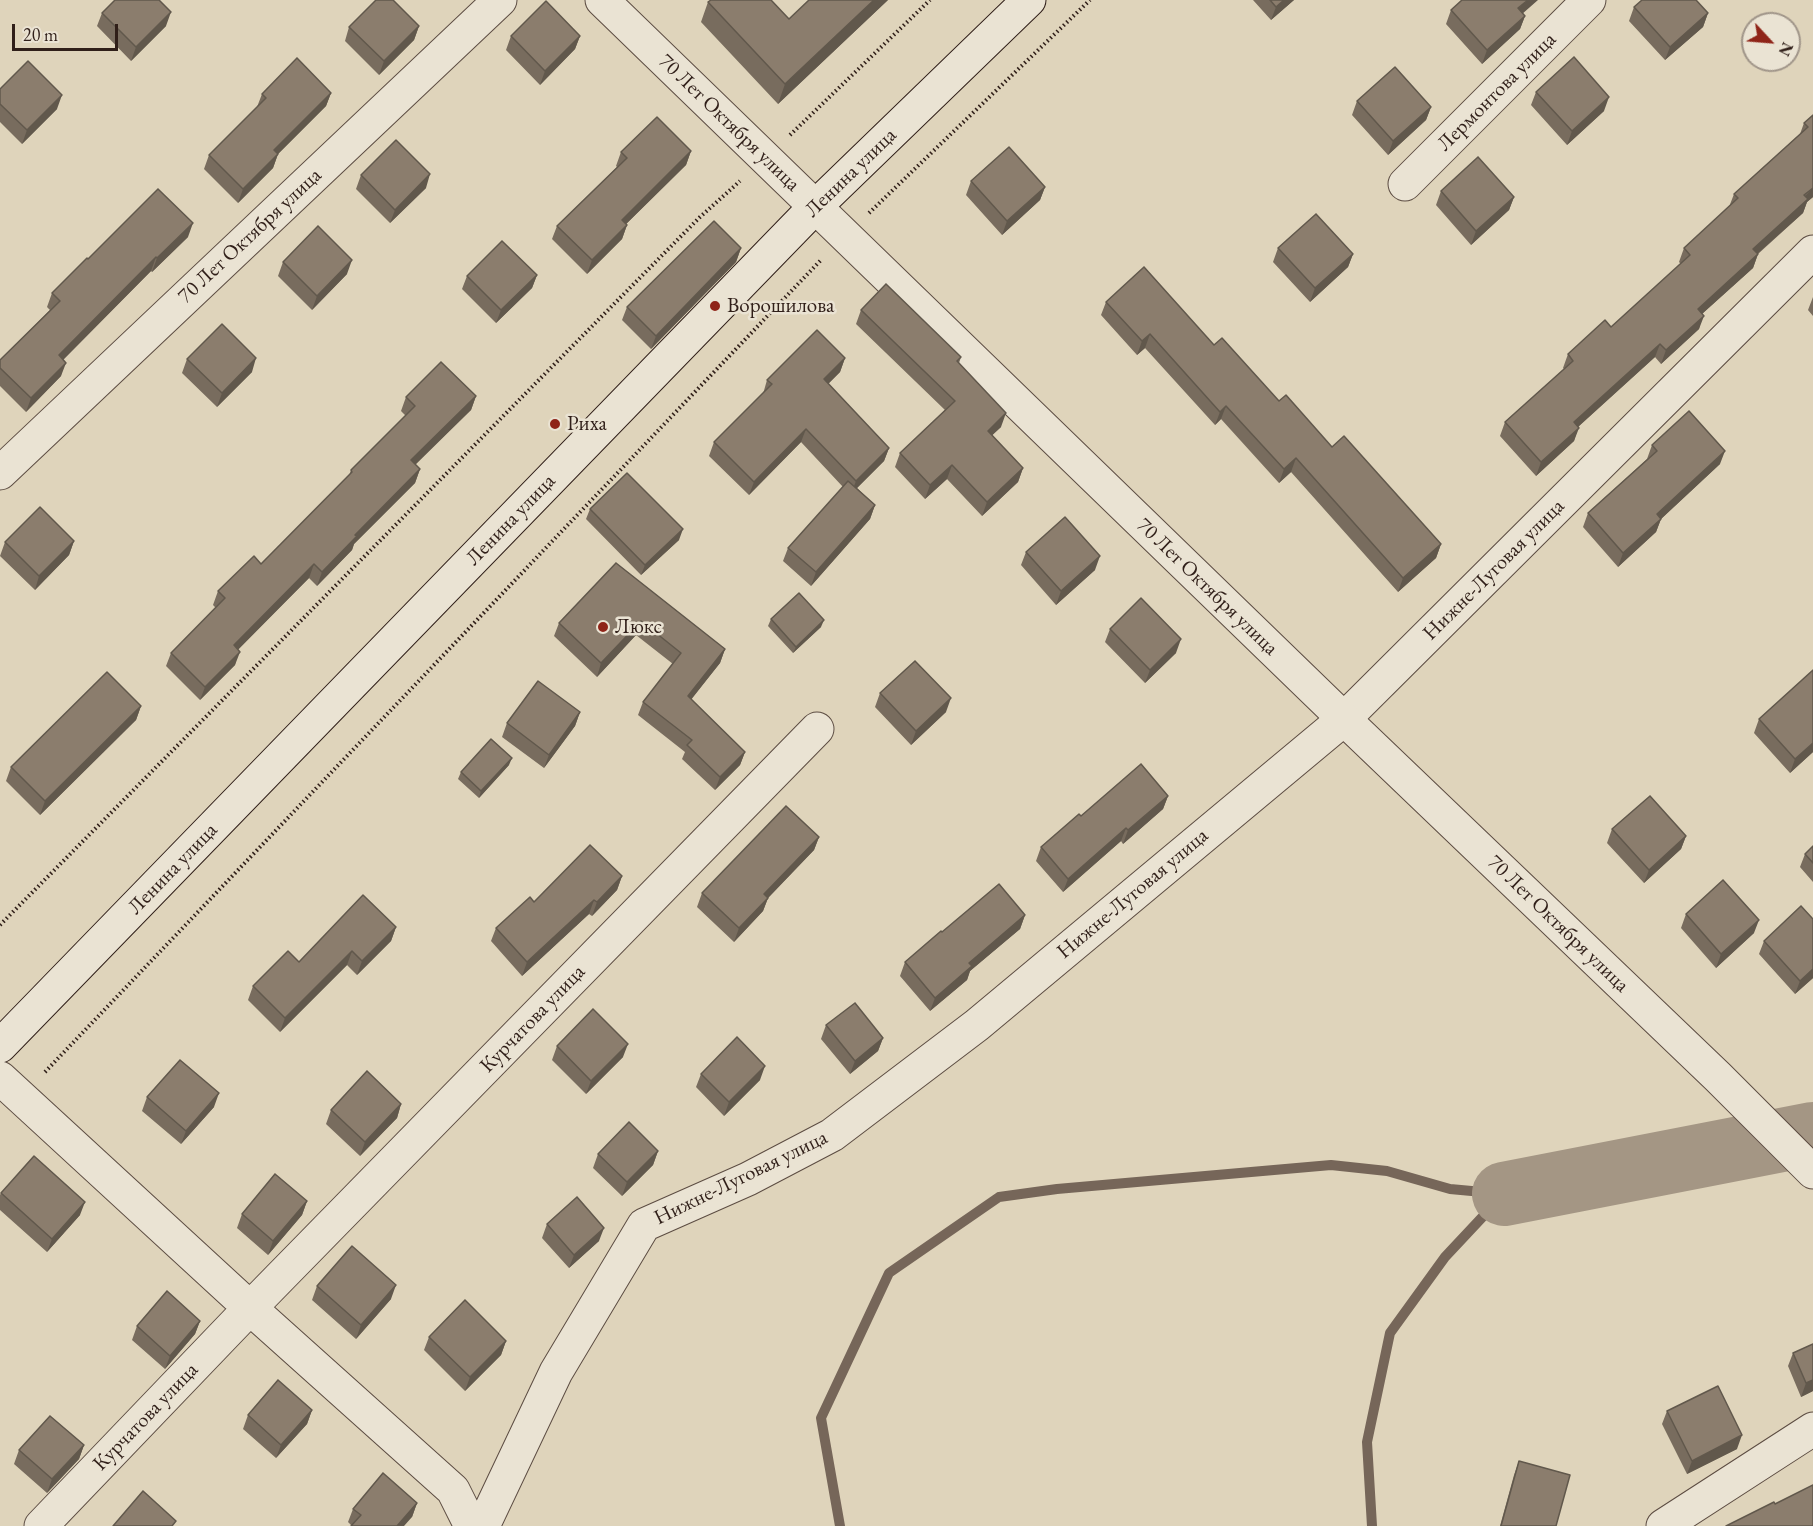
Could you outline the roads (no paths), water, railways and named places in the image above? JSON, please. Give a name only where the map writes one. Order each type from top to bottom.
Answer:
[{"type":"street","name":"70 Лет Октября улица","points":[[0,473],[500,0]]},
{"type":"street","name":"70 Лет Октября улица","points":[[602,0],[1344,719],[1718,1077],[1813,1172]]},
{"type":"street","name":"Ленина улица","points":[[0,1046],[815,207],[1029,0]]},
{"type":"street","name":"Лермонтова улица","points":[[1405,184],[1589,0]]},
{"type":"street","name":"Нижне-Луговая улица","points":[[483,1526],[555,1372],[644,1225],[748,1179],[832,1135],[977,1024],[1344,719],[1813,252]]},
{"type":"street","name":"Курчатова улица","points":[[41,1526],[250,1308],[817,729]]},
{"type":"street","points":[[10,1088],[453,1490],[471,1526]]},
{"type":"street","points":[[1663,1526],[1813,1429]]},
{"type":"waterway","points":[[1504,1194],[1813,1134]]},
{"type":"waterway","points":[[840,1526],[821,1418],[889,1273],[999,1197],[1057,1189],[1331,1165],[1387,1171],[1450,1189],[1504,1194]]},
{"type":"waterway","points":[[1372,1526],[1367,1442],[1390,1333],[1445,1257],[1504,1194]]},
{"type":"place","name":"Ворошилова","points":[[715,306]]},
{"type":"place","name":"Риха","points":[[555,424]]},
{"type":"place","name":"Люкс","points":[[603,627]]}]
